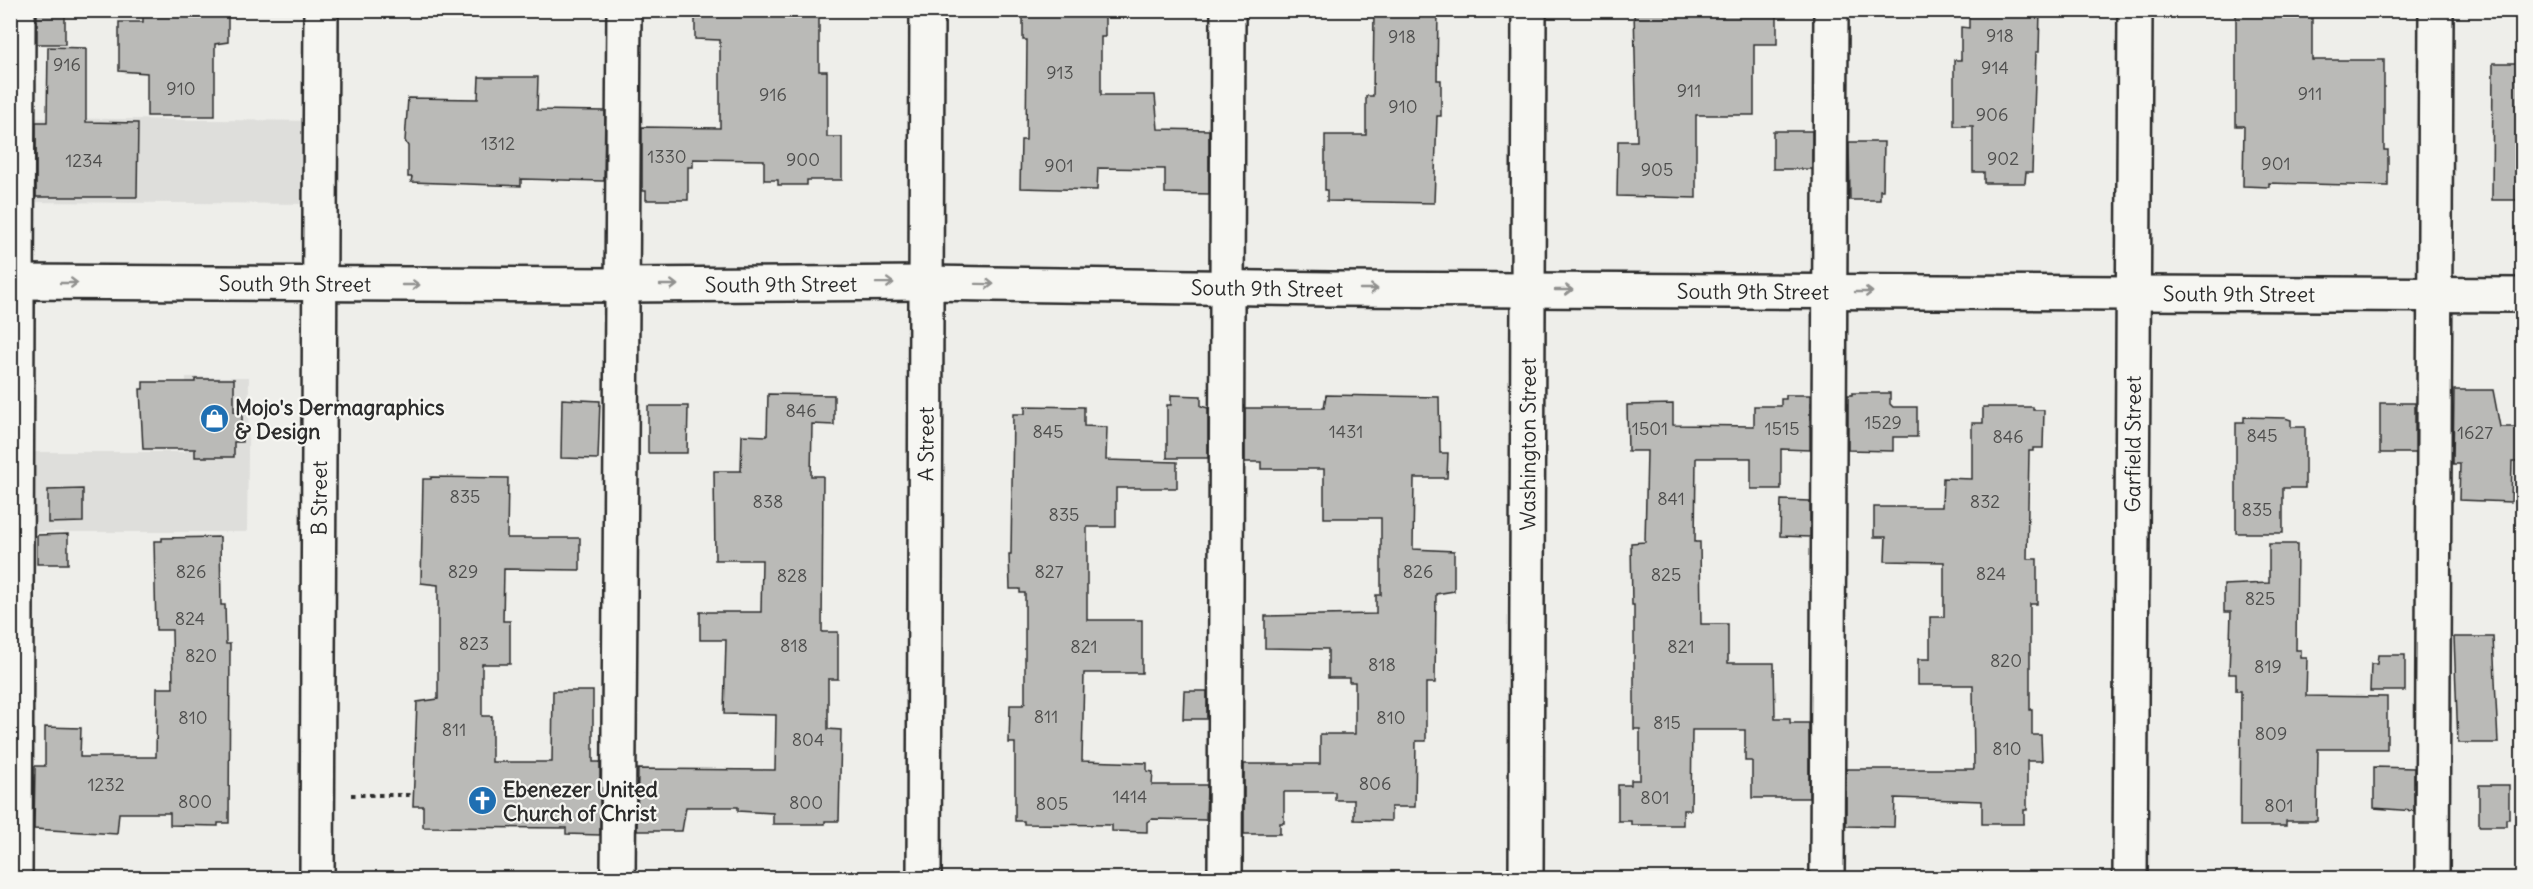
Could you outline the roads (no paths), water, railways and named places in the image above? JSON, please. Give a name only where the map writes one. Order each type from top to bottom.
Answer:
[{"type":"main road","points":[[15,879],[13,282],[18,10]]},
{"type":"main road","name":"B Street","points":[[317,879],[321,10]]},
{"type":"main road","points":[[618,879],[624,10]]},
{"type":"main road","name":"A Street","points":[[924,879],[927,10]]},
{"type":"main road","points":[[1225,879],[1228,10]]},
{"type":"main road","name":"Washington Street","points":[[1526,879],[1529,10]]},
{"type":"main road","points":[[1827,879],[1831,10]]},
{"type":"main road","name":"Garfield Street","points":[[2130,879],[2135,10]]},
{"type":"main road","points":[[2432,879],[2436,10]]},
{"type":"main road","name":"South 9th Street","points":[[13,282],[321,285],[927,283],[1227,288],[2523,295]]},
{"type":"place","name":"Mojo's Dermagraphics & Design","points":[[214,419]]},
{"type":"place","name":"Ebenezer United Church of Christ","points":[[482,801]]}]
